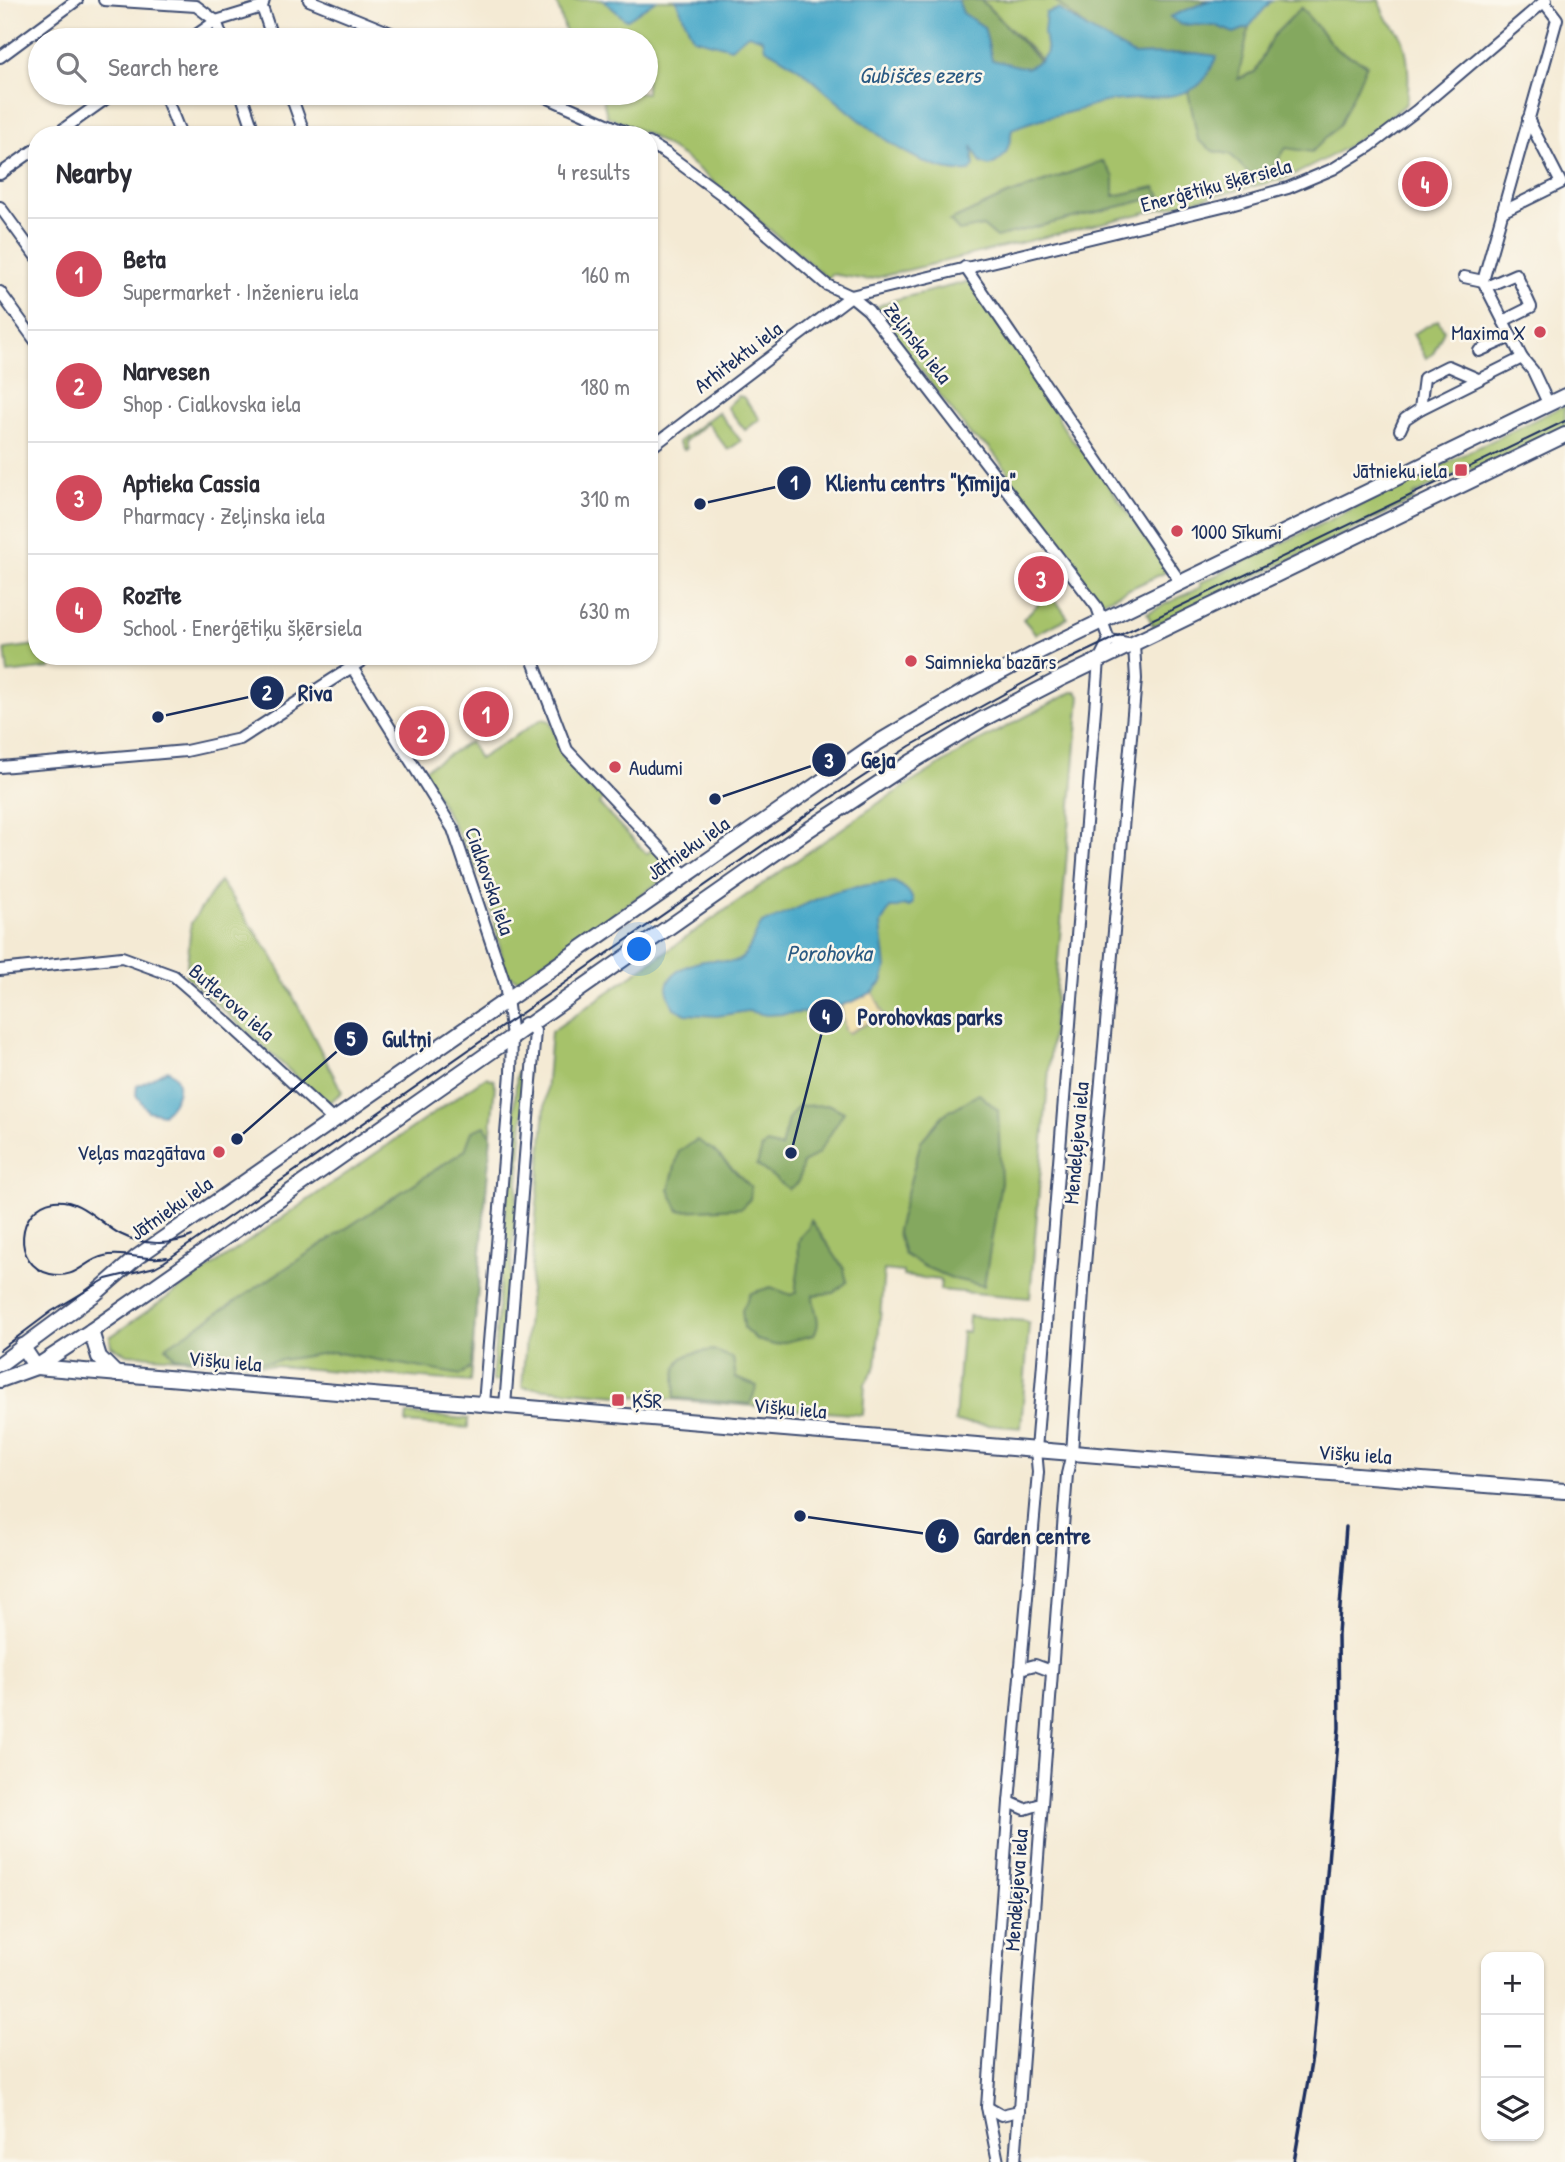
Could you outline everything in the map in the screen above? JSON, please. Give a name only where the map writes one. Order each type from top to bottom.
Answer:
[{"type":"street","points":[[39,28],[77,0]]},
{"type":"street","points":[[104,0],[196,6],[216,21],[219,28]]},
{"type":"street","points":[[309,0],[378,28]]},
{"type":"street","points":[[1545,1],[1557,19],[1484,284],[1521,358],[1533,371],[1549,405]]},
{"type":"street","name":"Enerģētiķu šķērsiela","points":[[851,296],[1237,202],[1288,188],[1333,169],[1370,146],[1416,111],[1545,1]]},
{"type":"street","points":[[206,28],[216,21],[263,4],[270,28]]},
{"type":"street","points":[[0,57],[28,36]]},
{"type":"street","points":[[68,126],[97,105]]},
{"type":"street","points":[[169,105],[177,126]]},
{"type":"street","points":[[245,105],[251,126]]},
{"type":"street","points":[[294,105],[301,126]]},
{"type":"street","points":[[564,105],[612,126]]},
{"type":"street","points":[[1502,212],[1561,183],[1528,119]]},
{"type":"street","name":"Zeļinska iela","points":[[658,148],[722,194],[827,285],[851,296],[868,310],[1090,597],[1102,620]]},
{"type":"street","points":[[0,174],[28,154]]},
{"type":"street","points":[[0,207],[28,246]]},
{"type":"street","points":[[965,267],[1181,583]]},
{"type":"street","points":[[1464,277],[1484,284],[1516,274],[1531,307],[1503,321]]},
{"type":"street","points":[[0,292],[28,331]]},
{"type":"street","name":"Arhitektu iela","points":[[658,442],[851,296]]},
{"type":"street","points":[[1479,351],[1511,337]]},
{"type":"street","points":[[1400,430],[1405,419],[1420,409],[1521,358]]},
{"type":"street","points":[[1420,409],[1424,378],[1448,366],[1479,379]]},
{"type":"street","name":"Jātnieku iela","points":[[0,1364],[96,1293],[137,1257],[874,745],[967,690],[1102,620],[1565,396]]},
{"type":"street","points":[[0,1380],[36,1367],[91,1331],[808,830],[908,764],[981,720],[1099,660],[1565,435]]},
{"type":"street","points":[[1102,620],[1109,640],[1134,644]]},
{"type":"street","name":"Mendeļejeva iela","points":[[998,2162],[988,2107],[1009,1802],[1038,1472],[1036,1450],[1099,660],[1109,640]]},
{"type":"street","name":"Mendeļejeva iela","points":[[1015,2162],[1067,1474],[1072,1453],[1085,1262],[1136,679],[1134,644]]},
{"type":"street","name":"Cialkovska iela","points":[[350,665],[453,829],[505,984],[512,1036],[484,1404]]},
{"type":"street","points":[[0,767],[186,751],[240,739],[356,665]]},
{"type":"street","points":[[534,665],[567,750],[685,875]]},
{"type":"street","name":"Butļerova iela","points":[[0,970],[122,957],[174,976],[333,1120]]},
{"type":"street","points":[[505,1406],[535,1031],[530,1025],[511,1021]]},
{"type":"street","points":[[91,1331],[99,1357],[116,1374]]},
{"type":"street","points":[[22,1346],[36,1367]]},
{"type":"street","name":"Višķu iela","points":[[36,1367],[1565,1491]]},
{"type":"street","points":[[1020,1668],[1035,1665],[1051,1671]]},
{"type":"street","points":[[1009,1802],[1025,1809],[1041,1804]]},
{"type":"street","points":[[988,2107],[1001,2115],[1019,2111]]},
{"type":"green space","points":[[556,0],[958,0],[992,60],[1183,66],[1213,151],[1230,154],[1286,148],[1367,64],[1337,50],[1301,8],[1273,36],[1255,72],[1237,79],[1234,33],[1217,26],[1180,24],[1210,0],[1379,0],[1385,15],[1402,39],[1408,68],[1405,105],[1348,146],[1284,179],[867,280],[831,274],[828,279],[685,158],[658,141],[658,126],[629,126],[607,116],[604,105],[658,105],[658,28],[564,28]],"holes":[[[1103,161],[1114,196],[1155,187],[1161,196],[996,237],[983,226],[950,221],[1002,197]]]},
{"type":"green space","points":[[958,0],[981,0],[1040,61],[1027,69],[992,60],[984,27],[962,13]]},
{"type":"green space","points":[[981,0],[1054,0],[1088,29],[1048,66]]},
{"type":"green space","points":[[1054,0],[1210,0],[1171,17],[1180,24],[1217,26],[1234,33],[1249,27],[1238,79],[1255,72],[1273,36],[1301,8],[1337,50],[1367,64],[1340,124],[1312,152],[1286,148],[1275,165],[1250,175],[1230,154],[1213,151],[1198,140],[1188,91],[1202,81],[1216,56],[1194,53],[1134,55],[1088,29]]},
{"type":"green space","points":[[1103,161],[1114,177],[1114,196],[1155,187],[1161,196],[996,237],[983,226],[959,231],[950,221],[1002,197]]},
{"type":"green space","points":[[971,281],[1055,404],[1066,431],[1086,453],[1166,567],[1166,572],[1099,603],[1014,491],[1006,474],[1008,472],[988,446],[973,438],[877,313],[877,307],[890,301]]},
{"type":"green space","points":[[1438,320],[1444,330],[1433,354],[1426,358],[1413,334]]},
{"type":"green space","points":[[738,396],[743,397],[760,419],[745,430],[727,407]]},
{"type":"green space","points":[[1565,405],[1565,427],[1473,471],[1471,467],[1413,495],[1414,500],[1153,626],[1147,613],[1201,587],[1200,583]]},
{"type":"green space","points":[[718,412],[741,441],[728,450],[707,423],[684,442],[687,448],[683,450],[678,442]]},
{"type":"green space","points":[[1050,592],[1068,618],[1036,634],[1023,619]]},
{"type":"green space","points":[[28,646],[28,665],[51,665],[51,668],[8,673],[5,649]]},
{"type":"green space","points":[[1072,692],[1077,692],[1080,696],[1030,1298],[940,1290],[941,1280],[903,1276],[903,1272],[884,1270],[876,1366],[865,1384],[863,1415],[522,1387],[551,1032],[880,802],[970,746]]},
{"type":"green space","points":[[542,719],[550,721],[564,756],[604,798],[599,804],[647,854],[653,848],[668,864],[671,874],[518,980],[506,973],[490,905],[494,903],[485,877],[482,878],[423,770],[470,742],[479,759]]},
{"type":"green space","points":[[220,881],[273,957],[342,1092],[330,1102],[315,1094],[186,976],[191,923]]},
{"type":"green space","points":[[527,1070],[502,1382],[492,1381],[517,1073]]},
{"type":"green space","points":[[486,1077],[494,1080],[495,1084],[470,1382],[127,1354],[111,1346],[110,1337]]},
{"type":"green space","points":[[979,1094],[998,1110],[1001,1182],[984,1286],[954,1279],[925,1267],[904,1254],[897,1230],[921,1141],[943,1115]]},
{"type":"green space","points":[[830,1105],[844,1112],[818,1154],[803,1163],[798,1183],[789,1189],[757,1165],[762,1148],[767,1144],[781,1148],[788,1119],[798,1106]]},
{"type":"green space","points":[[485,1126],[491,1136],[471,1367],[461,1375],[333,1352],[269,1362],[175,1357],[166,1347],[465,1150],[472,1131]]},
{"type":"green space","points":[[697,1140],[713,1150],[751,1187],[750,1199],[741,1208],[679,1211],[669,1190],[679,1151]]},
{"type":"green space","points":[[811,1220],[844,1269],[847,1282],[833,1293],[813,1295],[818,1320],[814,1335],[774,1345],[757,1340],[744,1328],[742,1310],[751,1293],[771,1287],[791,1295],[796,1292],[799,1243]]},
{"type":"green space","points":[[969,1316],[1025,1321],[1029,1324],[1021,1428],[955,1422],[962,1332],[968,1332]]},
{"type":"green space","points":[[713,1350],[733,1358],[736,1378],[757,1386],[750,1404],[674,1398],[676,1370],[681,1360],[696,1352]]},
{"type":"green space","points":[[407,1414],[468,1419],[468,1428],[406,1423]]},
{"type":"sand","points":[[873,992],[884,1015],[849,1033],[845,1030],[841,1005]]},
{"type":"water","points":[[603,0],[656,0],[626,20]]},
{"type":"water","name":"Gubiščes ezers","points":[[676,0],[958,0],[963,13],[984,27],[992,60],[1027,68],[1040,61],[1047,52],[1044,32],[1046,13],[1058,9],[1134,55],[1194,53],[1217,56],[1203,81],[1187,91],[1165,97],[1105,102],[1043,118],[1012,129],[1006,152],[995,163],[989,166],[981,163],[972,146],[974,165],[970,171],[948,170],[925,163],[880,136],[802,71],[765,48],[763,39],[748,34],[731,48],[693,38]]},
{"type":"water","points":[[1210,0],[1272,0],[1249,27],[1234,33],[1217,26],[1180,24],[1170,17]]},
{"type":"water","name":"Porohovka","points":[[894,882],[907,890],[913,903],[909,907],[904,905],[890,908],[881,924],[886,968],[882,982],[873,992],[852,1002],[818,1012],[766,1015],[748,1011],[717,1016],[686,1014],[674,1008],[667,987],[674,975],[687,966],[703,961],[739,960],[746,953],[762,923],[834,892]]},
{"type":"water","points":[[168,1070],[177,1080],[175,1098],[163,1114],[148,1111],[136,1095],[137,1085]]},
{"type":"tram line","points":[[0,1350],[52,1311],[106,1279],[155,1267],[164,1262],[829,799],[910,746],[1045,671],[1565,421]]},
{"type":"tram line","points":[[167,1257],[104,1256],[74,1272],[50,1274],[37,1269],[29,1260],[24,1249],[23,1236],[32,1214],[41,1205],[54,1201],[73,1203],[128,1238],[166,1243],[192,1236]]},
{"type":"railway","points":[[1294,2162],[1312,2057],[1339,1728],[1338,1634],[1346,1527]]},
{"type":"place","name":"Rozīte","points":[[1425,184]]},
{"type":"place","name":"Maxima X","points":[[1540,332]]},
{"type":"place","name":"Jātnieku iela","points":[[1461,470]]},
{"type":"place","name":"Klientu centrs \"Ķīmija\"","points":[[700,504]]},
{"type":"place","name":"1000 Sīkumi","points":[[1177,531]]},
{"type":"place","name":"Aptieka Cassia","points":[[1041,579]]},
{"type":"place","name":"Saimnieka bazārs","points":[[911,661]]},
{"type":"place","name":"Beta","points":[[486,714]]},
{"type":"place","name":"Riva","points":[[158,717]]},
{"type":"place","name":"Narvesen","points":[[422,733]]},
{"type":"place","name":"Audumi","points":[[615,767]]},
{"type":"place","name":"Geja","points":[[715,799]]},
{"type":"place","name":"Gultņi","points":[[237,1139]]},
{"type":"place","name":"Veļas mazgātava","points":[[219,1152]]},
{"type":"place","name":"Porohovkas parks","points":[[791,1153]]},
{"type":"place","name":"ĶŠR","points":[[618,1400]]},
{"type":"place","name":"Garden centre","points":[[800,1516]]}]
